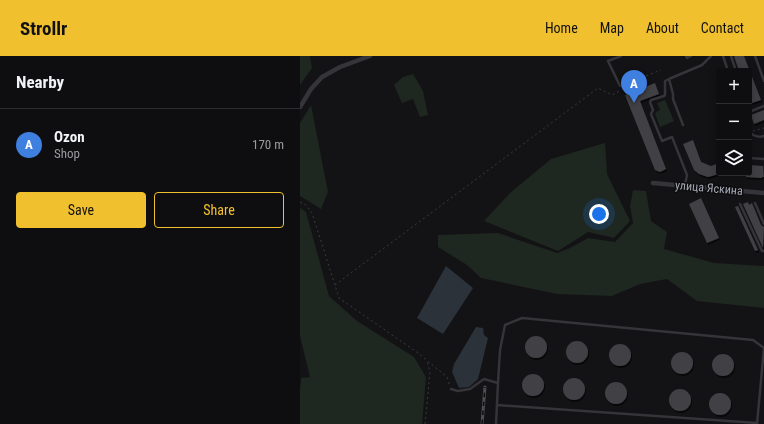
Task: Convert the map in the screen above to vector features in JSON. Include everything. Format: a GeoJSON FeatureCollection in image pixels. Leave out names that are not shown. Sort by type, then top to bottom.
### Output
{"type":"FeatureCollection","features":[{"type":"Feature","properties":{"kind":"street"},"geometry":{"type":"LineString","coordinates":[[300,107],[311,89],[322,77],[340,67],[370,56]]}},
{"type":"Feature","properties":{"kind":"street","name":"улица Яскина"},"geometry":{"type":"LineString","coordinates":[[653,182],[764,193]]}},
{"type":"Feature","properties":{"kind":"lane"},"geometry":{"type":"LineString","coordinates":[[608,61],[621,56]]}},
{"type":"Feature","properties":{"kind":"lane"},"geometry":{"type":"LineString","coordinates":[[686,56],[687,58],[690,56]]}},
{"type":"Feature","properties":{"kind":"lane"},"geometry":{"type":"LineString","coordinates":[[685,185],[686,175],[672,137],[662,142],[651,114],[653,110],[650,102],[651,100],[665,95],[665,81],[702,65],[711,56]]}},
{"type":"Feature","properties":{"kind":"lane"},"geometry":{"type":"LineString","coordinates":[[722,56],[727,68]]}},
{"type":"Feature","properties":{"kind":"lane"},"geometry":{"type":"LineString","coordinates":[[731,56],[735,68]]}},
{"type":"Feature","properties":{"kind":"lane"},"geometry":{"type":"LineString","coordinates":[[755,56],[764,81]]}},
{"type":"Feature","properties":{"kind":"lane"},"geometry":{"type":"LineString","coordinates":[[606,57],[620,86]]}},
{"type":"Feature","properties":{"kind":"lane"},"geometry":{"type":"LineString","coordinates":[[669,79],[673,98],[683,125]]}},
{"type":"Feature","properties":{"kind":"lane"},"geometry":{"type":"LineString","coordinates":[[752,111],[764,106]]}},
{"type":"Feature","properties":{"kind":"lane"},"geometry":{"type":"LineString","coordinates":[[752,134],[760,137],[764,136]]}},
{"type":"Feature","properties":{"kind":"lane"},"geometry":{"type":"LineString","coordinates":[[752,158],[764,159]]}},
{"type":"Feature","properties":{"kind":"lane"},"geometry":{"type":"LineString","coordinates":[[755,203],[764,224]]}},
{"type":"Feature","properties":{"kind":"lane"},"geometry":{"type":"LineString","coordinates":[[740,204],[762,251],[764,251]]}},
{"type":"Feature","properties":{"kind":"lane"},"geometry":{"type":"LineString","coordinates":[[496,424],[498,383],[500,350],[506,325],[522,318],[753,340],[764,348],[757,424],[497,405]]}},
{"type":"Feature","properties":{"kind":"lane"},"geometry":{"type":"LineString","coordinates":[[451,389],[458,392],[470,389],[484,379],[498,383]]}},
{"type":"Feature","properties":{"kind":"path"},"geometry":{"type":"LineString","coordinates":[[335,285],[598,88],[612,95],[618,92],[620,86],[661,70]]}},
{"type":"Feature","properties":{"kind":"path"},"geometry":{"type":"LineString","coordinates":[[752,131],[764,128]]}},
{"type":"Feature","properties":{"kind":"path"},"geometry":{"type":"LineString","coordinates":[[300,202],[306,205],[312,213],[339,298],[418,353],[447,377],[451,389]]}},
{"type":"Feature","properties":{"kind":"path"},"geometry":{"type":"LineString","coordinates":[[424,424],[430,372],[427,361]]}},
{"type":"Feature","properties":{"kind":"shaded area"},"geometry":{"type":"Polygon","coordinates":[[[300,56],[310,56],[312,68],[300,85],[300,56]]]}},
{"type":"Feature","properties":{"kind":"shaded area"},"geometry":{"type":"Polygon","coordinates":[[[413,74],[423,91],[428,115],[420,117],[413,99],[402,103],[394,85],[403,77],[413,74]]]}},
{"type":"Feature","properties":{"kind":"shaded area"},"geometry":{"type":"Polygon","coordinates":[[[665,100],[674,121],[660,127],[655,114],[660,110],[657,103],[665,100]]]}},
{"type":"Feature","properties":{"kind":"shaded area"},"geometry":{"type":"Polygon","coordinates":[[[311,105],[328,192],[321,209],[300,196],[300,123],[311,105]]]}},
{"type":"Feature","properties":{"kind":"shaded area"},"geometry":{"type":"Polygon","coordinates":[[[605,143],[607,174],[630,221],[614,238],[588,232],[558,251],[484,221],[510,193],[551,159],[605,143]]]}},
{"type":"Feature","properties":{"kind":"shaded area"},"geometry":{"type":"Polygon","coordinates":[[[633,190],[646,191],[651,221],[667,232],[664,249],[714,263],[764,266],[764,308],[697,301],[667,279],[640,284],[612,296],[557,294],[481,278],[467,265],[438,247],[438,235],[498,233],[557,253],[588,238],[615,242],[633,223],[630,206],[633,190]]]}},
{"type":"Feature","properties":{"kind":"shaded area"},"geometry":{"type":"Polygon","coordinates":[[[300,208],[306,212],[329,296],[357,321],[414,357],[426,377],[422,424],[300,424],[301,378],[310,377],[300,336],[300,208]]]}},
{"type":"Feature","properties":{"kind":"shaded area"},"geometry":{"type":"Polygon","coordinates":[[[446,266],[473,288],[443,334],[417,318],[446,266]]]}},
{"type":"Feature","properties":{"kind":"shaded area"},"geometry":{"type":"Polygon","coordinates":[[[476,327],[483,328],[484,335],[488,338],[478,379],[469,387],[459,388],[452,372],[454,364],[476,327]]]}},
{"type":"Feature","properties":{"kind":"building"},"geometry":{"type":"Polygon","coordinates":[[[734,56],[744,56],[749,68],[738,68],[734,56]]]}},
{"type":"Feature","properties":{"kind":"building"},"geometry":{"type":"Polygon","coordinates":[[[752,77],[761,100],[752,103],[752,77]]]}},
{"type":"Feature","properties":{"kind":"building"},"geometry":{"type":"Polygon","coordinates":[[[655,83],[659,94],[640,101],[666,169],[660,172],[655,170],[625,95],[655,83]]]}},
{"type":"Feature","properties":{"kind":"building"},"geometry":{"type":"Polygon","coordinates":[[[764,110],[764,120],[754,124],[752,115],[764,110]]]}},
{"type":"Feature","properties":{"kind":"building"},"geometry":{"type":"Polygon","coordinates":[[[693,140],[701,162],[711,166],[716,164],[716,175],[708,177],[699,174],[694,170],[683,144],[693,140]]]}},
{"type":"Feature","properties":{"kind":"building"},"geometry":{"type":"Polygon","coordinates":[[[752,165],[763,166],[764,177],[746,177],[752,176],[752,165]]]}},
{"type":"Feature","properties":{"kind":"building"},"geometry":{"type":"Polygon","coordinates":[[[701,198],[719,238],[707,243],[689,204],[701,198]]]}},
{"type":"Feature","properties":{"kind":"building"},"geometry":{"type":"Polygon","coordinates":[[[748,202],[749,205],[752,203],[761,225],[764,227],[763,248],[743,204],[748,202]]]}},
{"type":"Feature","properties":{"kind":"building"},"geometry":{"type":"Polygon","coordinates":[[[738,206],[758,250],[755,251],[735,207],[738,206]]]}},
{"type":"Feature","properties":{"kind":"building"},"geometry":{"type":"Polygon","coordinates":[[[532,336],[540,336],[547,343],[547,351],[540,358],[532,358],[525,351],[525,343],[532,336]]]}},
{"type":"Feature","properties":{"kind":"building"},"geometry":{"type":"Polygon","coordinates":[[[573,341],[581,341],[588,348],[588,356],[581,363],[573,363],[566,356],[566,348],[573,341]]]}},
{"type":"Feature","properties":{"kind":"building"},"geometry":{"type":"Polygon","coordinates":[[[616,344],[624,344],[631,351],[631,359],[624,366],[616,366],[609,359],[609,351],[616,344]]]}},
{"type":"Feature","properties":{"kind":"building"},"geometry":{"type":"Polygon","coordinates":[[[678,352],[686,352],[693,359],[693,367],[686,374],[678,374],[671,367],[671,359],[678,352]]]}},
{"type":"Feature","properties":{"kind":"building"},"geometry":{"type":"Polygon","coordinates":[[[719,354],[727,354],[734,361],[734,369],[727,376],[719,376],[712,369],[712,361],[719,354]]]}},
{"type":"Feature","properties":{"kind":"building"},"geometry":{"type":"Polygon","coordinates":[[[529,374],[537,374],[544,381],[544,389],[537,396],[529,396],[522,389],[522,381],[529,374]]]}},
{"type":"Feature","properties":{"kind":"building"},"geometry":{"type":"Polygon","coordinates":[[[570,378],[578,378],[585,385],[585,393],[578,400],[570,400],[563,393],[563,385],[570,378]]]}},
{"type":"Feature","properties":{"kind":"building"},"geometry":{"type":"Polygon","coordinates":[[[612,382],[620,382],[627,389],[627,397],[620,404],[612,404],[605,397],[605,389],[612,382]]]}},
{"type":"Feature","properties":{"kind":"building"},"geometry":{"type":"Polygon","coordinates":[[[676,389],[684,389],[691,396],[691,404],[684,411],[676,411],[669,404],[669,396],[676,389]]]}},
{"type":"Feature","properties":{"kind":"building"},"geometry":{"type":"Polygon","coordinates":[[[716,393],[724,393],[731,400],[731,408],[724,415],[716,415],[709,408],[709,400],[716,393]]]}},
{"type":"Feature","properties":{"kind":"railway"},"geometry":{"type":"LineString","coordinates":[[482,424],[485,387]]}},
{"type":"Feature","properties":{"kind":"place","name":"Ozon"},"geometry":{"type":"Point","coordinates":[634,103]}}]}
